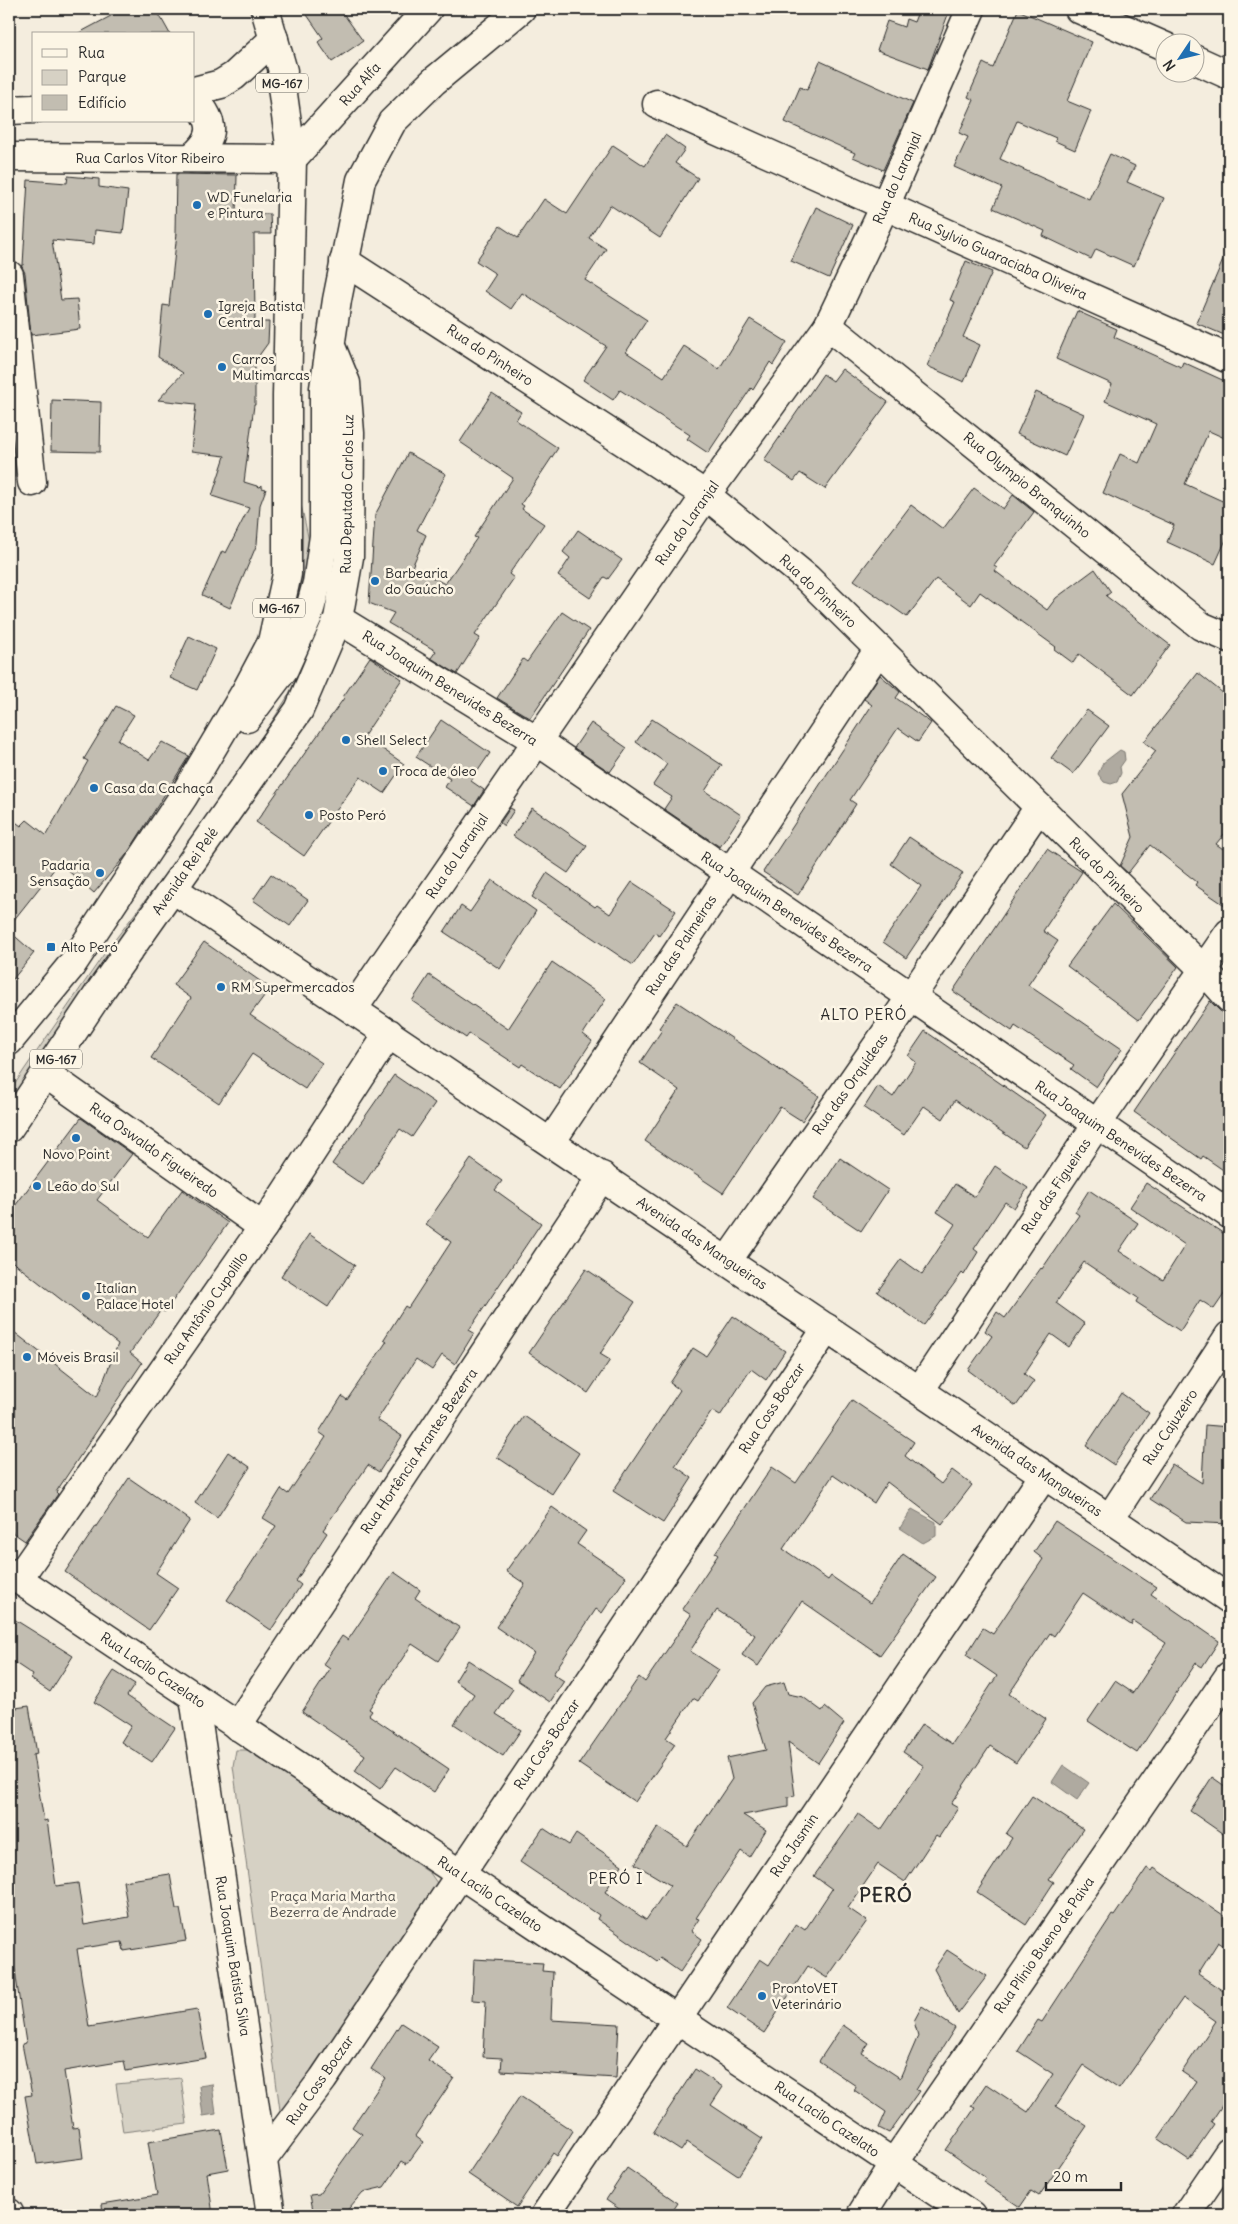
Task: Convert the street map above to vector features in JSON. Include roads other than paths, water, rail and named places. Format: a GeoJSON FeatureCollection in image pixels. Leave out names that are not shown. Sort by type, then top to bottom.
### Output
{"type":"FeatureCollection","features":[{"type":"Feature","properties":{"kind":"street","name":"MG-167"},"geometry":{"type":"LineString","coordinates":[[9,1041],[71,966],[184,797],[246,691],[272,642],[287,574],[287,396],[292,159],[281,80],[283,71],[265,9]]}},
{"type":"Feature","properties":{"kind":"street","name":"Rua Alfa"},"geometry":{"type":"LineString","coordinates":[[292,159],[428,9]]}},
{"type":"Feature","properties":{"kind":"street","name":"Rua Deputado Carlos Luz"},"geometry":{"type":"LineString","coordinates":[[184,797],[220,755],[284,669],[308,616],[317,584],[324,536],[324,388],[344,260],[361,180],[392,122],[434,81],[521,9]]}},
{"type":"Feature","properties":{"kind":"street","name":"Rua do Laranjal"},"geometry":{"type":"LineString","coordinates":[[353,1009],[706,495],[828,326],[885,206],[971,9]]}},
{"type":"Feature","properties":{"kind":"street"},"geometry":{"type":"LineString","coordinates":[[1079,9],[1156,43]]}},
{"type":"Feature","properties":{"kind":"street"},"geometry":{"type":"LineString","coordinates":[[195,91],[221,84],[234,76],[274,40]]}},
{"type":"Feature","properties":{"kind":"street"},"geometry":{"type":"LineString","coordinates":[[1206,65],[1229,75]]}},
{"type":"Feature","properties":{"kind":"street"},"geometry":{"type":"LineString","coordinates":[[191,158],[206,146],[210,121],[195,99]]}},
{"type":"Feature","properties":{"kind":"street","name":"Rua Sylvio Guaraciaba Oliveira"},"geometry":{"type":"LineString","coordinates":[[657,104],[1229,360]]}},
{"type":"Feature","properties":{"kind":"street"},"geometry":{"type":"LineString","coordinates":[[9,110],[32,109]]}},
{"type":"Feature","properties":{"kind":"street","name":"Rua Carlos Vítor Ribeiro"},"geometry":{"type":"LineString","coordinates":[[9,157],[292,159]]}},
{"type":"Feature","properties":{"kind":"street","name":"Rua do Pinheiro"},"geometry":{"type":"LineString","coordinates":[[344,260],[706,495],[807,578],[1203,969],[1229,998]]}},
{"type":"Feature","properties":{"kind":"street"},"geometry":{"type":"LineString","coordinates":[[9,275],[32,482]]}},
{"type":"Feature","properties":{"kind":"street","name":"Rua Olympio Branquinho"},"geometry":{"type":"LineString","coordinates":[[828,326],[1201,626],[1229,638]]}},
{"type":"Feature","properties":{"kind":"street","name":"Rua Deputado Carlos Luz"},"geometry":{"type":"LineString","coordinates":[[330,343],[346,383],[350,433],[349,557],[340,612]]}},
{"type":"Feature","properties":{"kind":"street","name":"Rua Deputado Carlos Luz"},"geometry":{"type":"LineString","coordinates":[[287,396],[304,473],[337,578],[340,612]]}},
{"type":"Feature","properties":{"kind":"street","name":"Rua Joaquim Benevides Bezerra"},"geometry":{"type":"LineString","coordinates":[[340,612],[536,741],[1229,1214]]}},
{"type":"Feature","properties":{"kind":"street","name":"Avenida Rei Pelé"},"geometry":{"type":"LineString","coordinates":[[9,1128],[101,990],[299,710],[340,612]]}},
{"type":"Feature","properties":{"kind":"street","name":"Rua das Palmeiras"},"geometry":{"type":"LineString","coordinates":[[551,1142],[879,649]]}},
{"type":"Feature","properties":{"kind":"street","name":"Rua das Orquídeas"},"geometry":{"type":"LineString","coordinates":[[727,1261],[911,997],[1039,807]]}},
{"type":"Feature","properties":{"kind":"street","name":"Avenida das Mangueiras"},"geometry":{"type":"LineString","coordinates":[[173,889],[1229,1599]]}},
{"type":"Feature","properties":{"kind":"street","name":"Rua das Figueiras"},"geometry":{"type":"LineString","coordinates":[[920,1390],[1097,1124],[1229,933]]}},
{"type":"Feature","properties":{"kind":"street","name":"Rua Antônio Cupolillo"},"geometry":{"type":"LineString","coordinates":[[13,1576],[263,1227],[389,1033]]}},
{"type":"Feature","properties":{"kind":"street","name":"Rua Oswaldo Figueiredo"},"geometry":{"type":"LineString","coordinates":[[46,1074],[263,1227]]}},
{"type":"Feature","properties":{"kind":"street","name":"Rua Hortência Arantes Bezerra"},"geometry":{"type":"LineString","coordinates":[[237,1726],[602,1176]]}},
{"type":"Feature","properties":{"kind":"street","name":"Rua Coss Boczar"},"geometry":{"type":"LineString","coordinates":[[263,2159],[323,2079],[827,1328]]}},
{"type":"Feature","properties":{"kind":"street","name":"Rua Cajuzeiro"},"geometry":{"type":"LineString","coordinates":[[1110,1518],[1229,1336]]}},
{"type":"Feature","properties":{"kind":"street","name":"Rua Jasmin"},"geometry":{"type":"LineString","coordinates":[[545,2215],[1044,1474]]}},
{"type":"Feature","properties":{"kind":"street","name":"Rua Lacílo Cazelato"},"geometry":{"type":"LineString","coordinates":[[13,1576],[971,2215]]}},
{"type":"Feature","properties":{"kind":"street","name":"Rua Plínio Bueno de Paiva"},"geometry":{"type":"LineString","coordinates":[[861,2215],[894,2163],[1229,1676]]}},
{"type":"Feature","properties":{"kind":"street","name":"Rua Joaquim Batista Silva"},"geometry":{"type":"LineString","coordinates":[[194,1697],[271,2215]]}},
{"type":"Feature","properties":{"kind":"street"},"geometry":{"type":"LineString","coordinates":[[1186,2215],[1229,2152]]}},
{"type":"Feature","properties":{"kind":"place","name":"WD Funelaria e Pintura"},"geometry":{"type":"Point","coordinates":[197,205]}},
{"type":"Feature","properties":{"kind":"place","name":"Igreja Batista Central"},"geometry":{"type":"Point","coordinates":[208,314]}},
{"type":"Feature","properties":{"kind":"place","name":"Carros Multimarcas"},"geometry":{"type":"Point","coordinates":[222,367]}},
{"type":"Feature","properties":{"kind":"place","name":"Barbearia do Gaúcho"},"geometry":{"type":"Point","coordinates":[375,581]}},
{"type":"Feature","properties":{"kind":"place","name":"Shell Select"},"geometry":{"type":"Point","coordinates":[346,740]}},
{"type":"Feature","properties":{"kind":"place","name":"Troca de óleo"},"geometry":{"type":"Point","coordinates":[383,771]}},
{"type":"Feature","properties":{"kind":"place","name":"Casa da Cachaça"},"geometry":{"type":"Point","coordinates":[94,788]}},
{"type":"Feature","properties":{"kind":"place","name":"Posto Peró"},"geometry":{"type":"Point","coordinates":[309,815]}},
{"type":"Feature","properties":{"kind":"place","name":"Padaria Sensação"},"geometry":{"type":"Point","coordinates":[100,873]}},
{"type":"Feature","properties":{"kind":"place","name":"Alto Peró"},"geometry":{"type":"Point","coordinates":[51,947]}},
{"type":"Feature","properties":{"kind":"place","name":"RM Supermercados"},"geometry":{"type":"Point","coordinates":[221,987]}},
{"type":"Feature","properties":{"kind":"place","name":"Novo Point"},"geometry":{"type":"Point","coordinates":[76,1138]}},
{"type":"Feature","properties":{"kind":"place","name":"Leão do Sul"},"geometry":{"type":"Point","coordinates":[37,1186]}},
{"type":"Feature","properties":{"kind":"place","name":"Italian Palace Hotel"},"geometry":{"type":"Point","coordinates":[86,1296]}},
{"type":"Feature","properties":{"kind":"place","name":"Móveis Brasil"},"geometry":{"type":"Point","coordinates":[27,1357]}},
{"type":"Feature","properties":{"kind":"place","name":"ProntoVET Veterinário"},"geometry":{"type":"Point","coordinates":[762,1996]}},
{"type":"Feature","properties":{"kind":"district","name":"ALTO PERÓ"},"geometry":{"type":"Point","coordinates":[864,1014]}},
{"type":"Feature","properties":{"kind":"district","name":"PERÓ I"},"geometry":{"type":"Point","coordinates":[616,1878]}},
{"type":"Feature","properties":{"kind":"district","name":"PERÓ"},"geometry":{"type":"Point","coordinates":[886,1895]}},
{"type":"Feature","properties":{"kind":"park label","name":"Praça Maria Martha Bezerra de Andrade"},"geometry":{"type":"Point","coordinates":[333,1904]}}]}
